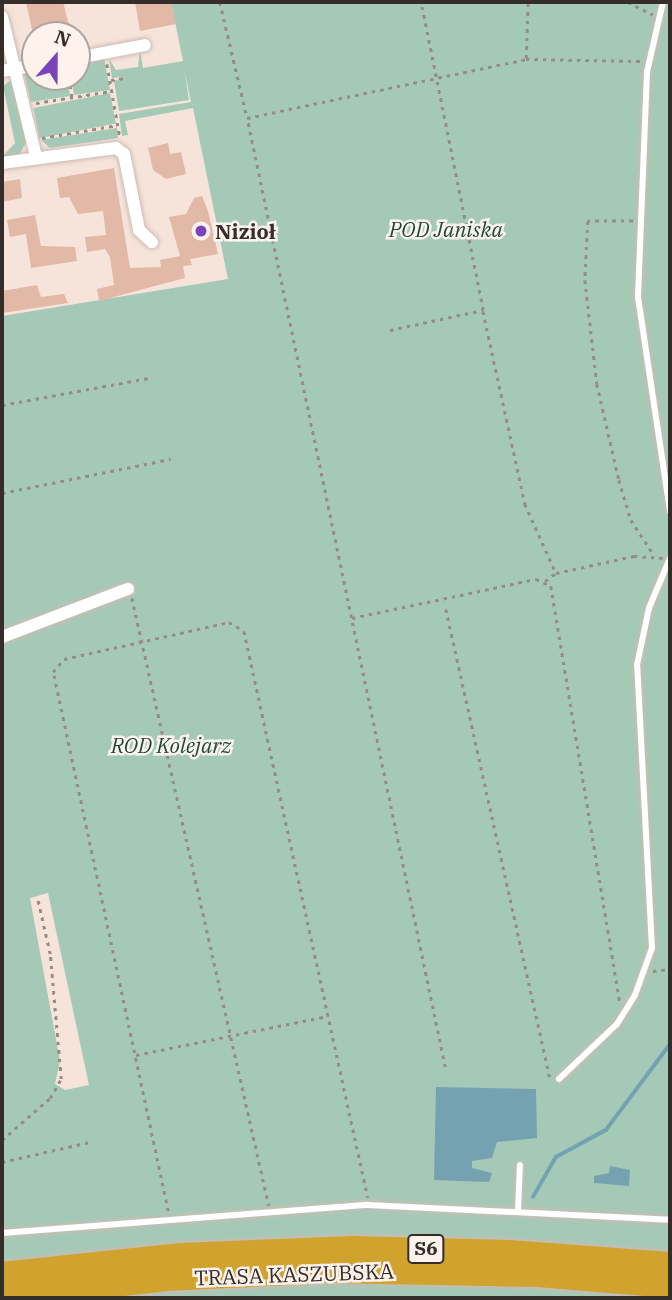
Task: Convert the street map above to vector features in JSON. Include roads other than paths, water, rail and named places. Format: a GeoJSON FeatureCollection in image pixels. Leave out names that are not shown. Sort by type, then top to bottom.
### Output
{"type":"FeatureCollection","features":[{"type":"Feature","properties":{"kind":"highway","name":"TRASA KASZUBSKA"},"geometry":{"type":"LineString","coordinates":[[2,1274],[181,1255],[340,1249],[496,1251],[670,1264]]}},
{"type":"Feature","properties":{"kind":"highway","name":"TRASA KASZUBSKA"},"geometry":{"type":"LineString","coordinates":[[2,1298],[166,1279],[321,1271],[493,1273],[670,1286]]}},
{"type":"Feature","properties":{"kind":"street"},"geometry":{"type":"LineString","coordinates":[[2,17],[8,70],[36,158]]}},
{"type":"Feature","properties":{"kind":"street"},"geometry":{"type":"LineString","coordinates":[[91,56],[145,45]]}},
{"type":"Feature","properties":{"kind":"street"},"geometry":{"type":"LineString","coordinates":[[2,163],[116,148],[124,154],[139,230],[152,242]]}},
{"type":"Feature","properties":{"kind":"street"},"geometry":{"type":"LineString","coordinates":[[2,637],[128,589]]}},
{"type":"Feature","properties":{"kind":"lane"},"geometry":{"type":"LineString","coordinates":[[663,2],[648,62],[639,221],[642,335],[670,512]]}},
{"type":"Feature","properties":{"kind":"lane"},"geometry":{"type":"LineString","coordinates":[[559,1079],[626,1010],[646,971],[652,901],[637,665],[649,608],[670,559]]}},
{"type":"Feature","properties":{"kind":"lane"},"geometry":{"type":"LineString","coordinates":[[518,1210],[520,1165]]}},
{"type":"Feature","properties":{"kind":"lane"},"geometry":{"type":"LineString","coordinates":[[2,1233],[269,1209],[368,1205],[518,1210],[670,1220]]}},
{"type":"Feature","properties":{"kind":"water"},"geometry":{"type":"Polygon","coordinates":[[[436,1087],[536,1089],[537,1138],[497,1142],[492,1158],[472,1161],[472,1168],[492,1173],[489,1182],[434,1180],[436,1087]]]}},
{"type":"Feature","properties":{"kind":"water"},"geometry":{"type":"Polygon","coordinates":[[[610,1166],[630,1170],[629,1186],[594,1183],[594,1176],[609,1173],[610,1166]]]}},
{"type":"Feature","properties":{"kind":"waterway"},"geometry":{"type":"LineString","coordinates":[[533,1197],[556,1157],[606,1130],[670,1044]]}},
{"type":"Feature","properties":{"kind":"place","name":"Nizioł"},"geometry":{"type":"Point","coordinates":[201,231]}},
{"type":"Feature","properties":{"kind":"park label","name":"POD Janiska"},"geometry":{"type":"Point","coordinates":[446,229]}},
{"type":"Feature","properties":{"kind":"park label","name":"ROD Kolejarz"},"geometry":{"type":"Point","coordinates":[171,745]}}]}
